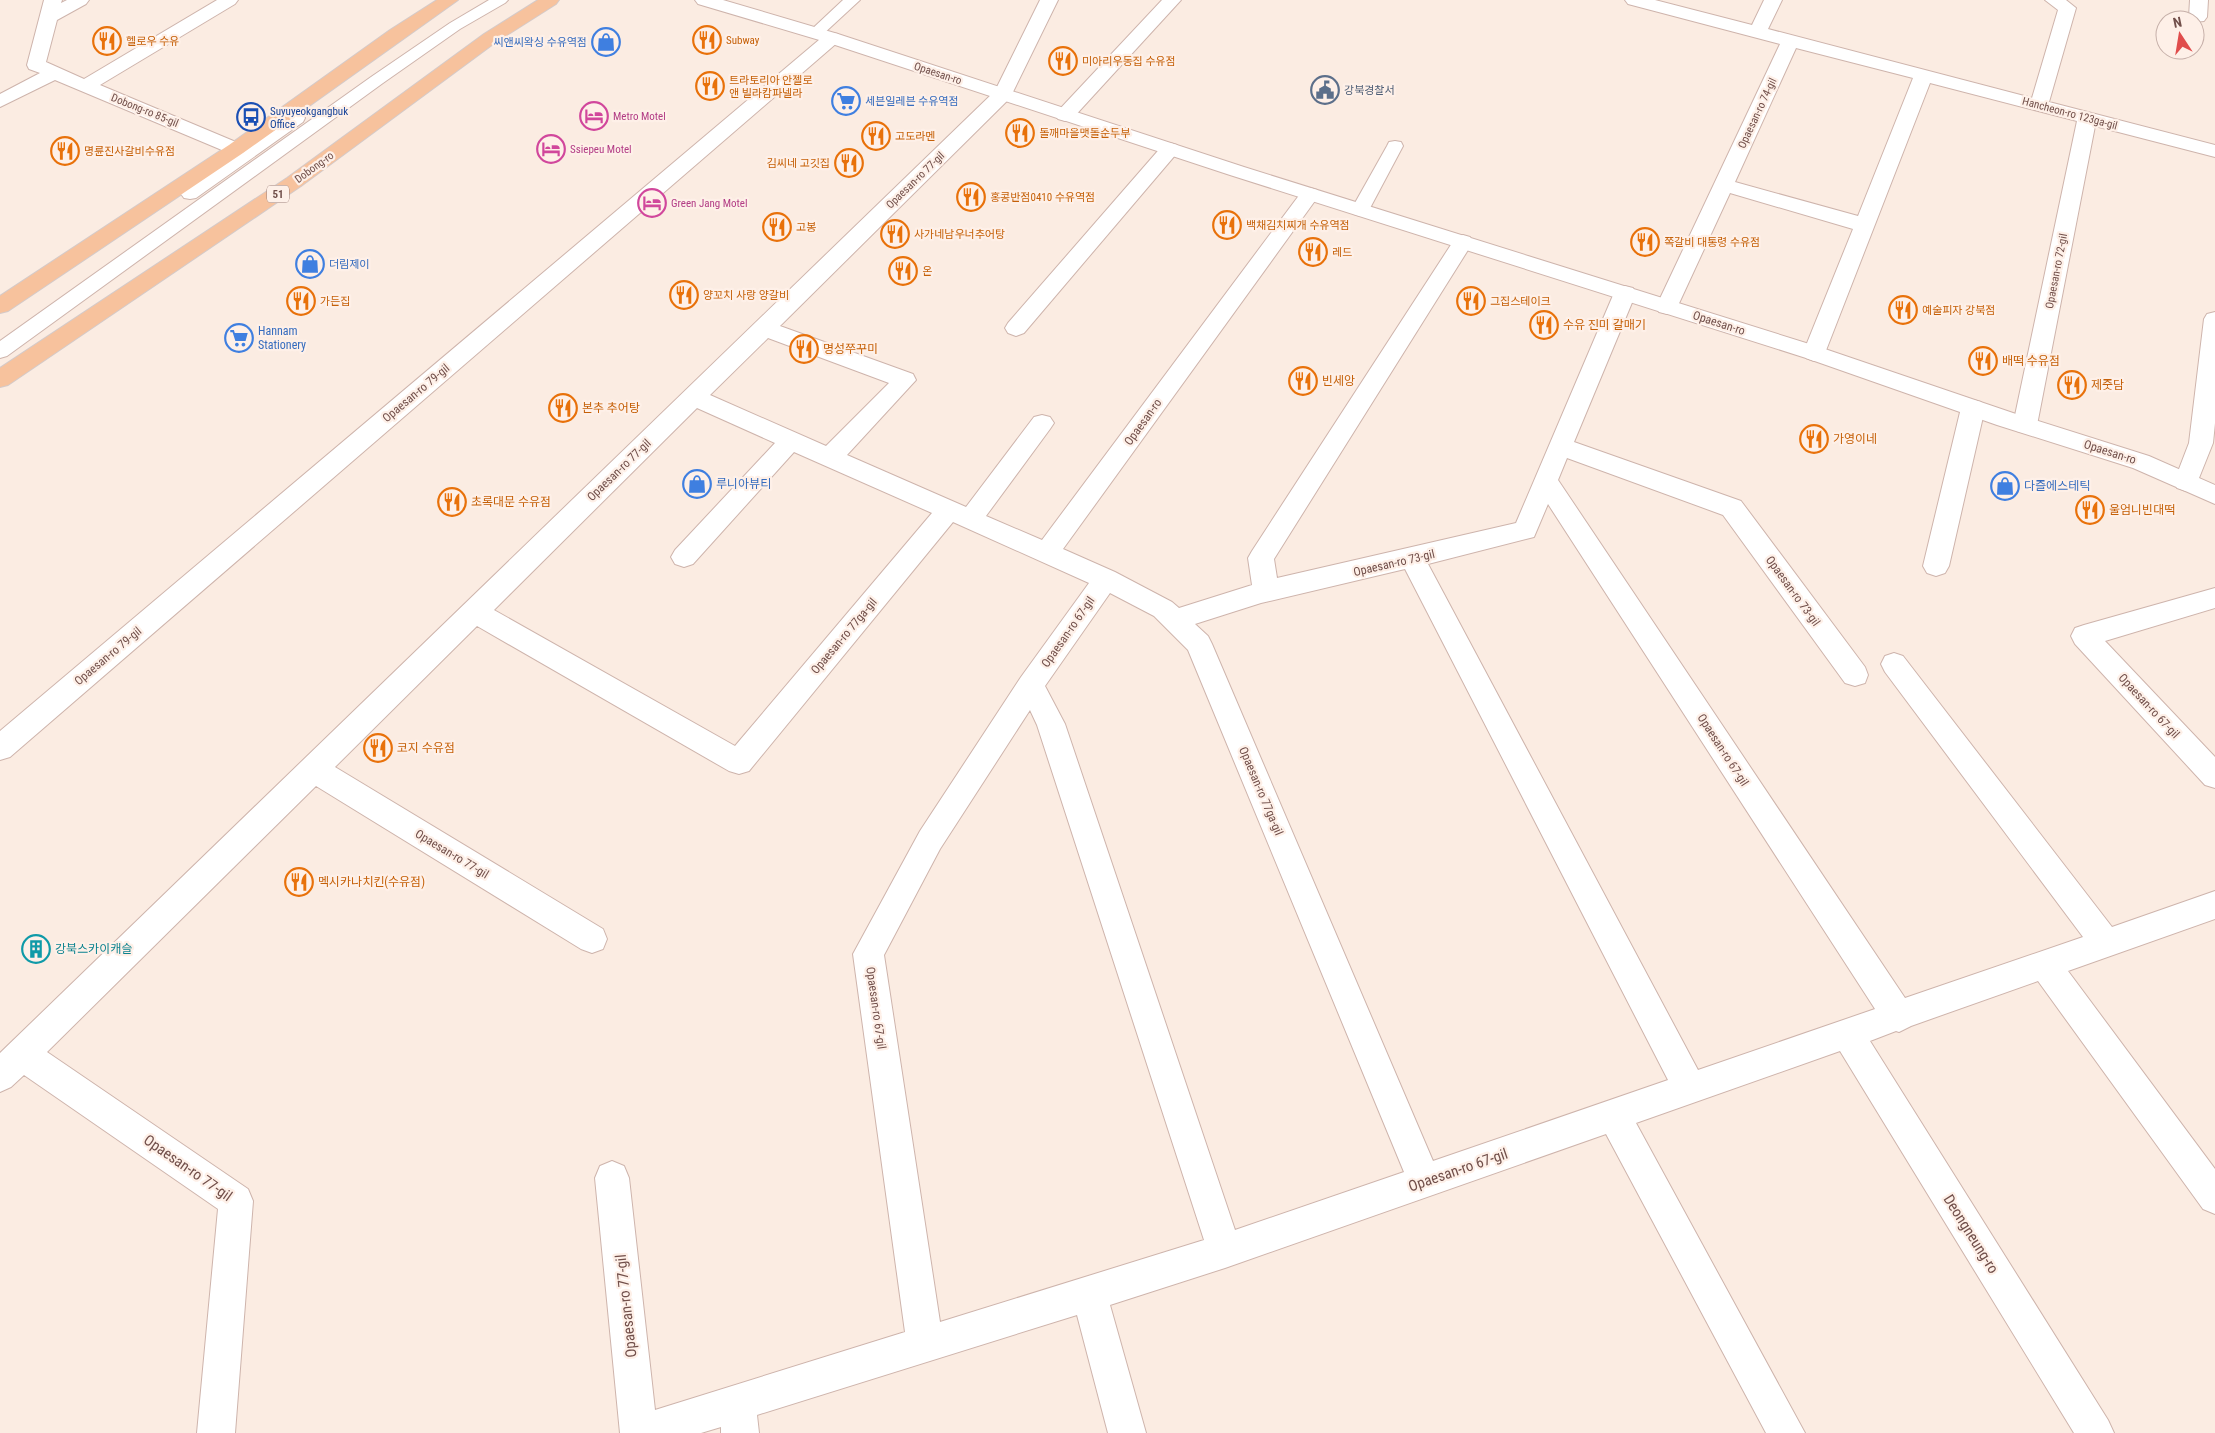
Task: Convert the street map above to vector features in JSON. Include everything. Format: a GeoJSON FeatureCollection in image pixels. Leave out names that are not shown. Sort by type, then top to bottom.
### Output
{"type":"FeatureCollection","features":[{"type":"Feature","properties":{"kind":"main road"},"geometry":{"type":"LineString","coordinates":[[0,306],[236,149],[396,34],[449,0]]}},
{"type":"Feature","properties":{"kind":"main road","name":"Dobong-ro"},"geometry":{"type":"LineString","coordinates":[[0,379],[294,182],[490,38],[550,0]]}},
{"type":"Feature","properties":{"kind":"street"},"geometry":{"type":"LineString","coordinates":[[51,9],[80,0]]}},
{"type":"Feature","properties":{"kind":"street"},"geometry":{"type":"LineString","coordinates":[[85,86],[229,0]]}},
{"type":"Feature","properties":{"kind":"street","name":"Opaesan-ro"},"geometry":{"type":"LineString","coordinates":[[704,0],[824,36],[1170,150],[1814,353],[1973,408],[2140,462],[2215,495]]}},
{"type":"Feature","properties":{"kind":"street","name":"Opaesan-ro 77-gil"},"geometry":{"type":"LineString","coordinates":[[216,1433],[236,1201],[11,1065],[1003,94],[1049,0]]}},
{"type":"Feature","properties":{"kind":"street"},"geometry":{"type":"LineString","coordinates":[[1066,115],[1172,0]]}},
{"type":"Feature","properties":{"kind":"street","name":"Hancheon-ro 123ga-gil"},"geometry":{"type":"LineString","coordinates":[[1634,0],[2215,151]]}},
{"type":"Feature","properties":{"kind":"street"},"geometry":{"type":"LineString","coordinates":[[1758,32],[1773,0]]}},
{"type":"Feature","properties":{"kind":"street"},"geometry":{"type":"LineString","coordinates":[[2039,105],[2067,8],[2054,0]]}},
{"type":"Feature","properties":{"kind":"street","name":"Dobong-ro 85-gil"},"geometry":{"type":"LineString","coordinates":[[51,9],[36,65],[236,149]]}},
{"type":"Feature","properties":{"kind":"street","name":"Opaesan-ro 79-gil"},"geometry":{"type":"LineString","coordinates":[[0,748],[824,36]]}},
{"type":"Feature","properties":{"kind":"street","name":"Opaesan-ro 74-gil"},"geometry":{"type":"LineString","coordinates":[[1668,306],[1791,40]]}},
{"type":"Feature","properties":{"kind":"street"},"geometry":{"type":"LineString","coordinates":[[0,101],[54,73]]}},
{"type":"Feature","properties":{"kind":"street"},"geometry":{"type":"LineString","coordinates":[[1814,353],[1924,75]]}},
{"type":"Feature","properties":{"kind":"street","name":"Opaesan-ro 72-gil"},"geometry":{"type":"LineString","coordinates":[[2025,425],[2087,118]]}},
{"type":"Feature","properties":{"kind":"street"},"geometry":{"type":"LineString","coordinates":[[1016,328],[1170,150]]}},
{"type":"Feature","properties":{"kind":"street"},"geometry":{"type":"LineString","coordinates":[[1724,185],[1864,225]]}},
{"type":"Feature","properties":{"kind":"street","name":"Opaesan-ro"},"geometry":{"type":"LineString","coordinates":[[1048,552],[1310,194]]}},
{"type":"Feature","properties":{"kind":"street"},"geometry":{"type":"LineString","coordinates":[[1266,592],[1261,558],[1463,242]]}},
{"type":"Feature","properties":{"kind":"street","name":"Opaesan-ro 73-gil"},"geometry":{"type":"LineString","coordinates":[[1175,620],[1222,603],[1525,530],[1626,293]]}},
{"type":"Feature","properties":{"kind":"street"},"geometry":{"type":"LineString","coordinates":[[2186,482],[2201,443],[2215,319]]}},
{"type":"Feature","properties":{"kind":"street"},"geometry":{"type":"LineString","coordinates":[[764,328],[905,380],[830,457]]}},
{"type":"Feature","properties":{"kind":"street","name":"Opaesan-ro 77ga-gil"},"geometry":{"type":"LineString","coordinates":[[693,398],[1106,579],[1163,609],[1199,644],[1425,1182]]}},
{"type":"Feature","properties":{"kind":"street"},"geometry":{"type":"LineString","coordinates":[[1936,566],[1973,408]]}},
{"type":"Feature","properties":{"kind":"street","name":"Opaesan-ro 77ga-gil"},"geometry":{"type":"LineString","coordinates":[[474,611],[739,762],[1042,423]]}},
{"type":"Feature","properties":{"kind":"street"},"geometry":{"type":"LineString","coordinates":[[684,557],[791,440]]}},
{"type":"Feature","properties":{"kind":"street","name":"Opaesan-ro 73-gil"},"geometry":{"type":"LineString","coordinates":[[1562,447],[1732,508],[1855,675]]}},
{"type":"Feature","properties":{"kind":"street","name":"Opaesan-ro 67-gil"},"geometry":{"type":"LineString","coordinates":[[1546,482],[1899,1017]]}},
{"type":"Feature","properties":{"kind":"street"},"geometry":{"type":"LineString","coordinates":[[1413,558],[1690,1089]]}},
{"type":"Feature","properties":{"kind":"street","name":"Opaesan-ro 67-gil"},"geometry":{"type":"LineString","coordinates":[[925,1344],[868,954],[930,840],[1031,685],[1106,579]]}},
{"type":"Feature","properties":{"kind":"street","name":"Opaesan-ro 67-gil"},"geometry":{"type":"LineString","coordinates":[[2215,598],[2084,636],[2215,776]]}},
{"type":"Feature","properties":{"kind":"street"},"geometry":{"type":"LineString","coordinates":[[1894,664],[2107,944]]}},
{"type":"Feature","properties":{"kind":"street"},"geometry":{"type":"LineString","coordinates":[[1031,685],[1051,724],[1225,1251]]}},
{"type":"Feature","properties":{"kind":"street","name":"Opaesan-ro 77-gil"},"geometry":{"type":"LineString","coordinates":[[313,769],[592,939]]}},
{"type":"Feature","properties":{"kind":"street","name":"Opaesan-ro 67-gil"},"geometry":{"type":"LineString","coordinates":[[640,1433],[739,1418],[925,1344],[1225,1251],[2215,905]]}},
{"type":"Feature","properties":{"kind":"street"},"geometry":{"type":"LineString","coordinates":[[2045,965],[2215,1197]]}},
{"type":"Feature","properties":{"kind":"street","name":"Deongneung-ro"},"geometry":{"type":"LineString","coordinates":[[1847,1034],[2095,1433]]}},
{"type":"Feature","properties":{"kind":"street"},"geometry":{"type":"LineString","coordinates":[[1614,1116],[1786,1433]]}},
{"type":"Feature","properties":{"kind":"street","name":"Opaesan-ro 77-gil"},"geometry":{"type":"LineString","coordinates":[[612,1178],[640,1433]]}},
{"type":"Feature","properties":{"kind":"street"},"geometry":{"type":"LineString","coordinates":[[1089,1294],[1127,1433]]}},
{"type":"Feature","properties":{"kind":"lane"},"geometry":{"type":"LineString","coordinates":[[0,334],[250,150],[372,67],[479,0]]}},
{"type":"Feature","properties":{"kind":"lane"},"geometry":{"type":"LineString","coordinates":[[0,350],[377,80],[455,26],[500,0]]}},
{"type":"Feature","properties":{"kind":"lane"},"geometry":{"type":"LineString","coordinates":[[824,36],[852,0]]}},
{"type":"Feature","properties":{"kind":"lane"},"geometry":{"type":"LineString","coordinates":[[1360,210],[1395,146]]}},
{"type":"Feature","properties":{"kind":"place","name":"Subway"},"geometry":{"type":"Point","coordinates":[707,40]}},
{"type":"Feature","properties":{"kind":"place","name":"헬로우 수유"},"geometry":{"type":"Point","coordinates":[107,41]}},
{"type":"Feature","properties":{"kind":"place","name":"씨앤씨왁싱 수유역점"},"geometry":{"type":"Point","coordinates":[606,42]}},
{"type":"Feature","properties":{"kind":"place","name":"미아리우동집 수유점"},"geometry":{"type":"Point","coordinates":[1063,61]}},
{"type":"Feature","properties":{"kind":"place","name":"트라토리아 안젤로 앤 빌라캄파넬라"},"geometry":{"type":"Point","coordinates":[710,86]}},
{"type":"Feature","properties":{"kind":"place","name":"강북경찰서"},"geometry":{"type":"Point","coordinates":[1325,90]}},
{"type":"Feature","properties":{"kind":"place","name":"세븐일레븐 수유역점"},"geometry":{"type":"Point","coordinates":[846,101]}},
{"type":"Feature","properties":{"kind":"place","name":"Metro Motel"},"geometry":{"type":"Point","coordinates":[594,116]}},
{"type":"Feature","properties":{"kind":"place","name":"Suyuyeokgangbuk Office"},"geometry":{"type":"Point","coordinates":[251,117]}},
{"type":"Feature","properties":{"kind":"place","name":"돌깨마을맷돌순두부"},"geometry":{"type":"Point","coordinates":[1020,133]}},
{"type":"Feature","properties":{"kind":"place","name":"고도라멘"},"geometry":{"type":"Point","coordinates":[876,136]}},
{"type":"Feature","properties":{"kind":"place","name":"Ssiepeu Motel"},"geometry":{"type":"Point","coordinates":[551,149]}},
{"type":"Feature","properties":{"kind":"place","name":"명륜진사갈비수유점"},"geometry":{"type":"Point","coordinates":[65,151]}},
{"type":"Feature","properties":{"kind":"place","name":"김씨네 고깃집"},"geometry":{"type":"Point","coordinates":[849,163]}},
{"type":"Feature","properties":{"kind":"place","name":"홍콩반점0410 수유역점"},"geometry":{"type":"Point","coordinates":[971,197]}},
{"type":"Feature","properties":{"kind":"place","name":"Green Jang Motel"},"geometry":{"type":"Point","coordinates":[652,203]}},
{"type":"Feature","properties":{"kind":"place","name":"백채김치찌개 수유역점"},"geometry":{"type":"Point","coordinates":[1227,225]}},
{"type":"Feature","properties":{"kind":"place","name":"고봉"},"geometry":{"type":"Point","coordinates":[777,227]}},
{"type":"Feature","properties":{"kind":"place","name":"사가네남우너추어탕"},"geometry":{"type":"Point","coordinates":[895,234]}},
{"type":"Feature","properties":{"kind":"place","name":"쪽갈비 대통령 수유점"},"geometry":{"type":"Point","coordinates":[1645,242]}},
{"type":"Feature","properties":{"kind":"place","name":"레드"},"geometry":{"type":"Point","coordinates":[1313,252]}},
{"type":"Feature","properties":{"kind":"place","name":"더림제이"},"geometry":{"type":"Point","coordinates":[310,264]}},
{"type":"Feature","properties":{"kind":"place","name":"온"},"geometry":{"type":"Point","coordinates":[903,271]}},
{"type":"Feature","properties":{"kind":"place","name":"양꼬치 사랑 양갈비"},"geometry":{"type":"Point","coordinates":[684,295]}},
{"type":"Feature","properties":{"kind":"place","name":"가든집"},"geometry":{"type":"Point","coordinates":[301,301]}},
{"type":"Feature","properties":{"kind":"place","name":"그집스테이크"},"geometry":{"type":"Point","coordinates":[1471,301]}},
{"type":"Feature","properties":{"kind":"place","name":"예술피자 강북점"},"geometry":{"type":"Point","coordinates":[1903,310]}},
{"type":"Feature","properties":{"kind":"place","name":"수유 진미 갈매기"},"geometry":{"type":"Point","coordinates":[1544,325]}},
{"type":"Feature","properties":{"kind":"place","name":"Hannam Stationery"},"geometry":{"type":"Point","coordinates":[239,338]}},
{"type":"Feature","properties":{"kind":"place","name":"명성쭈꾸미"},"geometry":{"type":"Point","coordinates":[804,349]}},
{"type":"Feature","properties":{"kind":"place","name":"배떡 수유점"},"geometry":{"type":"Point","coordinates":[1983,361]}},
{"type":"Feature","properties":{"kind":"place","name":"빈세앙"},"geometry":{"type":"Point","coordinates":[1303,381]}},
{"type":"Feature","properties":{"kind":"place","name":"제줏담"},"geometry":{"type":"Point","coordinates":[2072,385]}},
{"type":"Feature","properties":{"kind":"place","name":"본추 추어탕"},"geometry":{"type":"Point","coordinates":[563,408]}},
{"type":"Feature","properties":{"kind":"place","name":"가영이네"},"geometry":{"type":"Point","coordinates":[1814,439]}},
{"type":"Feature","properties":{"kind":"place","name":"루니아뷰티"},"geometry":{"type":"Point","coordinates":[697,484]}},
{"type":"Feature","properties":{"kind":"place","name":"다즐에스테틱"},"geometry":{"type":"Point","coordinates":[2005,486]}},
{"type":"Feature","properties":{"kind":"place","name":"초록대문 수유점"},"geometry":{"type":"Point","coordinates":[452,502]}},
{"type":"Feature","properties":{"kind":"place","name":"울엄니빈대떡"},"geometry":{"type":"Point","coordinates":[2090,510]}},
{"type":"Feature","properties":{"kind":"place","name":"코지 수유점"},"geometry":{"type":"Point","coordinates":[378,748]}},
{"type":"Feature","properties":{"kind":"place","name":"멕시카나치킨(수유점)"},"geometry":{"type":"Point","coordinates":[299,882]}},
{"type":"Feature","properties":{"kind":"place","name":"강북스카이캐슬"},"geometry":{"type":"Point","coordinates":[36,949]}}]}
